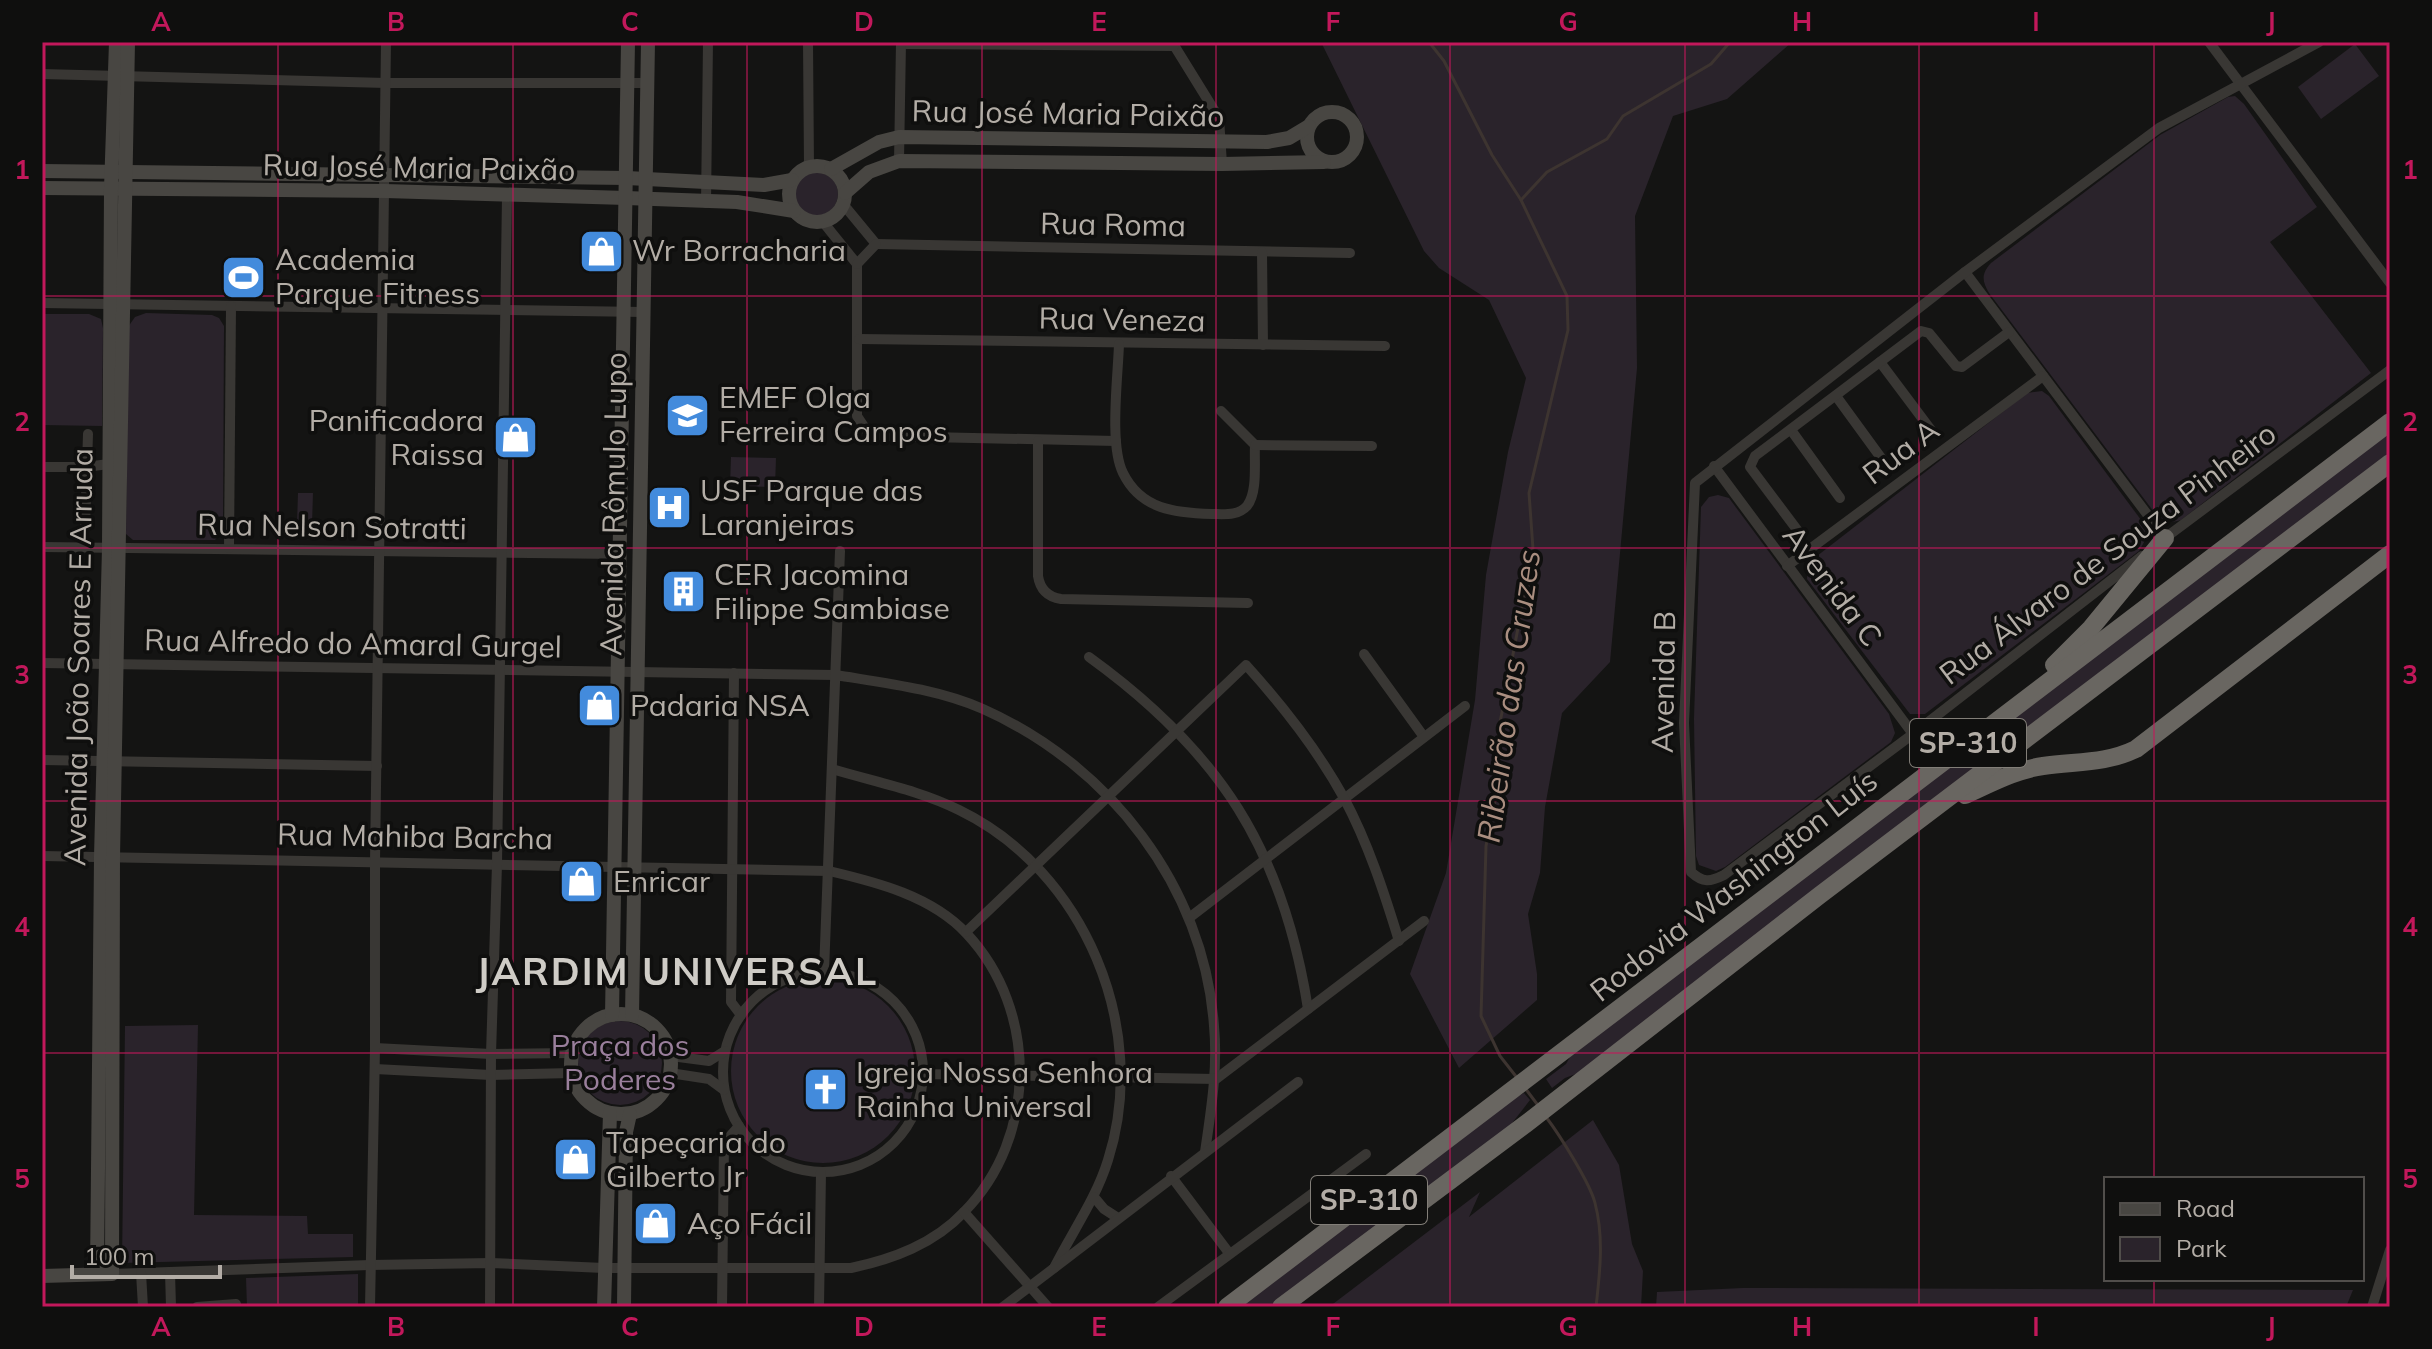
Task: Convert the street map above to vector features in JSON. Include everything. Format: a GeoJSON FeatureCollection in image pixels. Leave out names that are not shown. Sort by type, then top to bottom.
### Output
{"type":"FeatureCollection","features":[{"type":"Feature","properties":{"kind":"highway","name":"Rodovia Washington Luís"},"geometry":{"type":"LineString","coordinates":[[1227,1307],[2390,422]]}},
{"type":"Feature","properties":{"kind":"highway","name":"Rodovia Washington Luís"},"geometry":{"type":"LineString","coordinates":[[1281,1307],[1527,1123],[2390,463]]}},
{"type":"Feature","properties":{"kind":"highway"},"geometry":{"type":"LineString","coordinates":[[1973,739],[2081,640],[2165,538]]}},
{"type":"Feature","properties":{"kind":"highway"},"geometry":{"type":"LineString","coordinates":[[1937,807],[2016,772],[2042,766],[2117,759],[2136,749],[2390,554]]}},
{"type":"Feature","properties":{"kind":"street","name":"Avenida João Soares E Arruda"},"geometry":{"type":"LineString","coordinates":[[116,42],[122,77]]}},
{"type":"Feature","properties":{"kind":"street","name":"Avenida João Soares E Arruda"},"geometry":{"type":"LineString","coordinates":[[112,1274],[107,857],[113,665],[118,188],[122,77],[128,42]]}},
{"type":"Feature","properties":{"kind":"street"},"geometry":{"type":"LineString","coordinates":[[370,1307],[386,42]]}},
{"type":"Feature","properties":{"kind":"street","name":"Avenida Rômulo Lupo"},"geometry":{"type":"LineString","coordinates":[[612,1015],[617,866],[628,42]]}},
{"type":"Feature","properties":{"kind":"street","name":"Avenida Rômulo Lupo"},"geometry":{"type":"LineString","coordinates":[[632,1015],[648,42]]}},
{"type":"Feature","properties":{"kind":"street"},"geometry":{"type":"LineString","coordinates":[[706,203],[708,42]]}},
{"type":"Feature","properties":{"kind":"street"},"geometry":{"type":"LineString","coordinates":[[808,42],[809,167]]}},
{"type":"Feature","properties":{"kind":"street"},"geometry":{"type":"LineString","coordinates":[[2209,42],[2390,283]]}},
{"type":"Feature","properties":{"kind":"street"},"geometry":{"type":"LineString","coordinates":[[1714,466],[1965,272],[2159,128],[2319,42]]}},
{"type":"Feature","properties":{"kind":"street"},"geometry":{"type":"LineString","coordinates":[[899,161],[901,43],[1173,44],[1219,118],[1222,164]]}},
{"type":"Feature","properties":{"kind":"street"},"geometry":{"type":"LineString","coordinates":[[42,74],[386,83],[647,83]]}},
{"type":"Feature","properties":{"kind":"street"},"geometry":{"type":"LineString","coordinates":[[1333,112],[1342,114],[1355,127],[1356,146],[1350,154],[1334,163],[1324,162],[1308,147],[1306,136],[1309,126],[1315,118],[1333,112]]}},
{"type":"Feature","properties":{"kind":"street","name":"Rua José Maria Paixão"},"geometry":{"type":"LineString","coordinates":[[831,169],[879,142],[899,137],[1282,141],[1309,126]]}},
{"type":"Feature","properties":{"kind":"street","name":"Rua José Maria Paixão"},"geometry":{"type":"LineString","coordinates":[[844,199],[869,172],[899,161],[1324,162]]}},
{"type":"Feature","properties":{"kind":"street"},"geometry":{"type":"LineString","coordinates":[[844,199],[831,218],[812,222],[802,219],[794,211],[788,190],[799,172],[809,167],[831,169],[838,176],[844,199],[876,244],[857,264]]}},
{"type":"Feature","properties":{"kind":"street","name":"Rua José Maria Paixão"},"geometry":{"type":"LineString","coordinates":[[42,171],[647,178],[764,185],[792,180]]}},
{"type":"Feature","properties":{"kind":"street","name":"Rua José Maria Paixão"},"geometry":{"type":"LineString","coordinates":[[42,188],[385,191],[626,198],[737,202],[794,211]]}},
{"type":"Feature","properties":{"kind":"street"},"geometry":{"type":"LineString","coordinates":[[490,1307],[491,1054],[497,864],[507,196]]}},
{"type":"Feature","properties":{"kind":"street"},"geometry":{"type":"LineString","coordinates":[[823,222],[857,264],[857,416],[867,431],[878,436],[1116,441]]}},
{"type":"Feature","properties":{"kind":"street","name":"Rua Roma"},"geometry":{"type":"LineString","coordinates":[[876,244],[1350,253]]}},
{"type":"Feature","properties":{"kind":"street"},"geometry":{"type":"LineString","coordinates":[[1262,252],[1263,345]]}},
{"type":"Feature","properties":{"kind":"street"},"geometry":{"type":"LineString","coordinates":[[1965,272],[2165,538]]}},
{"type":"Feature","properties":{"kind":"street"},"geometry":{"type":"LineString","coordinates":[[42,303],[643,312]]}},
{"type":"Feature","properties":{"kind":"street"},"geometry":{"type":"LineString","coordinates":[[229,548],[231,306]]}},
{"type":"Feature","properties":{"kind":"street"},"geometry":{"type":"LineString","coordinates":[[1798,531],[1750,467],[1755,456],[1921,331],[1925,331],[1956,366],[1962,367],[2009,332]]}},
{"type":"Feature","properties":{"kind":"street","name":"Rua Veneza"},"geometry":{"type":"LineString","coordinates":[[859,339],[1385,346]]}},
{"type":"Feature","properties":{"kind":"street"},"geometry":{"type":"LineString","coordinates":[[1119,344],[1116,441],[1119,464],[1129,483],[1155,506],[1177,513],[1230,514],[1245,508],[1252,494],[1255,445]]}},
{"type":"Feature","properties":{"kind":"street"},"geometry":{"type":"LineString","coordinates":[[1880,362],[1931,430]]}},
{"type":"Feature","properties":{"kind":"street","name":"Rua Álvaro de Souza Pinheiro"},"geometry":{"type":"LineString","coordinates":[[1698,879],[1711,882],[1724,875],[2390,370]]}},
{"type":"Feature","properties":{"kind":"street","name":"Rua A"},"geometry":{"type":"LineString","coordinates":[[1787,566],[2043,376]]}},
{"type":"Feature","properties":{"kind":"street"},"geometry":{"type":"LineString","coordinates":[[1836,396],[1887,466]]}},
{"type":"Feature","properties":{"kind":"street"},"geometry":{"type":"LineString","coordinates":[[1221,411],[1255,445],[1372,446]]}},
{"type":"Feature","properties":{"kind":"street"},"geometry":{"type":"LineString","coordinates":[[1791,430],[1840,498]]}},
{"type":"Feature","properties":{"kind":"street"},"geometry":{"type":"LineString","coordinates":[[85,528],[88,434]]}},
{"type":"Feature","properties":{"kind":"street"},"geometry":{"type":"LineString","coordinates":[[1038,441],[1038,576],[1049,595],[1061,599],[1248,603]]}},
{"type":"Feature","properties":{"kind":"street"},"geometry":{"type":"LineString","coordinates":[[42,467],[86,467],[115,463]]}},
{"type":"Feature","properties":{"kind":"street","name":"Avenida B"},"geometry":{"type":"LineString","coordinates":[[1698,879],[1691,872],[1690,863],[1684,723],[1695,483],[1714,466]]}},
{"type":"Feature","properties":{"kind":"street","name":"Avenida C"},"geometry":{"type":"LineString","coordinates":[[1714,466],[1913,734]]}},
{"type":"Feature","properties":{"kind":"street","name":"Rua Nelson Sotratti"},"geometry":{"type":"LineString","coordinates":[[42,547],[621,554]]}},
{"type":"Feature","properties":{"kind":"street"},"geometry":{"type":"LineString","coordinates":[[824,972],[840,551]]}},
{"type":"Feature","properties":{"kind":"street"},"geometry":{"type":"LineString","coordinates":[[1364,654],[1424,737]]}},
{"type":"Feature","properties":{"kind":"street"},"geometry":{"type":"LineString","coordinates":[[1089,657],[1135,691],[1178,730],[1241,813],[1266,859],[1293,932],[1308,1009]]}},
{"type":"Feature","properties":{"kind":"street","name":"Rua Alfredo do Amaral Gurgel"},"geometry":{"type":"LineString","coordinates":[[42,663],[836,675],[931,691],[981,708],[1028,731],[1071,760],[1109,795],[1141,832],[1189,918],[1205,970],[1214,1024],[1216,1079],[1205,1152]]}},
{"type":"Feature","properties":{"kind":"street"},"geometry":{"type":"LineString","coordinates":[[966,932],[1246,665],[1282,706],[1344,798],[1364,841],[1399,941]]}},
{"type":"Feature","properties":{"kind":"street"},"geometry":{"type":"LineString","coordinates":[[734,673],[731,1002],[741,1015]]}},
{"type":"Feature","properties":{"kind":"street"},"geometry":{"type":"LineString","coordinates":[[1189,918],[1465,706]]}},
{"type":"Feature","properties":{"kind":"street"},"geometry":{"type":"LineString","coordinates":[[42,760],[377,766]]}},
{"type":"Feature","properties":{"kind":"street"},"geometry":{"type":"LineString","coordinates":[[832,769],[918,792],[961,810],[1001,835],[1036,865],[1066,901],[1090,941],[1107,985],[1118,1031],[1121,1077],[1118,1118],[1109,1158],[1094,1197],[1054,1268]]}},
{"type":"Feature","properties":{"kind":"street","name":"Rua Mahiba Barcha"},"geometry":{"type":"LineString","coordinates":[[42,856],[829,871],[900,891],[966,932],[989,964],[1006,999],[1017,1036],[1022,1076],[1014,1119],[999,1162],[964,1212],[940,1233],[892,1257],[851,1268],[604,1268],[491,1263],[42,1276]]}},
{"type":"Feature","properties":{"kind":"street"},"geometry":{"type":"LineString","coordinates":[[922,1074],[1216,1079],[1424,921]]}},
{"type":"Feature","properties":{"kind":"street","name":"Avenida João Soares E Arruda"},"geometry":{"type":"LineString","coordinates":[[97,1274],[97,1183],[107,927]]}},
{"type":"Feature","properties":{"kind":"street"},"geometry":{"type":"LineString","coordinates":[[824,972],[863,980],[895,1002],[916,1036],[922,1074],[914,1112],[891,1144],[859,1165],[821,1172],[792,1167],[766,1154],[739,1126],[724,1090],[725,1051],[741,1015],[769,988],[786,979],[824,972]]}},
{"type":"Feature","properties":{"kind":"street"},"geometry":{"type":"LineString","coordinates":[[612,1015],[632,1015],[658,1030],[666,1042],[671,1056],[670,1073],[665,1088],[644,1109],[630,1114],[610,1113],[585,1099],[577,1087],[572,1073],[573,1053],[578,1039],[599,1020],[612,1015]]}},
{"type":"Feature","properties":{"kind":"street"},"geometry":{"type":"LineString","coordinates":[[375,1048],[491,1054],[573,1053]]}},
{"type":"Feature","properties":{"kind":"street"},"geometry":{"type":"LineString","coordinates":[[671,1056],[709,1061],[725,1051]]}},
{"type":"Feature","properties":{"kind":"street"},"geometry":{"type":"LineString","coordinates":[[375,1069],[491,1075],[572,1073]]}},
{"type":"Feature","properties":{"kind":"street"},"geometry":{"type":"LineString","coordinates":[[670,1073],[709,1079],[724,1090]]}},
{"type":"Feature","properties":{"kind":"street"},"geometry":{"type":"LineString","coordinates":[[1003,1307],[1298,1082]]}},
{"type":"Feature","properties":{"kind":"street"},"geometry":{"type":"LineString","coordinates":[[604,1307],[610,1113]]}},
{"type":"Feature","properties":{"kind":"street"},"geometry":{"type":"LineString","coordinates":[[624,1307],[626,1132],[630,1114]]}},
{"type":"Feature","properties":{"kind":"street"},"geometry":{"type":"LineString","coordinates":[[722,1307],[724,1143],[739,1126]]}},
{"type":"Feature","properties":{"kind":"street"},"geometry":{"type":"LineString","coordinates":[[1158,1307],[1366,1154]]}},
{"type":"Feature","properties":{"kind":"street"},"geometry":{"type":"LineString","coordinates":[[819,1307],[821,1172]]}},
{"type":"Feature","properties":{"kind":"street"},"geometry":{"type":"LineString","coordinates":[[1171,1176],[1229,1253]]}},
{"type":"Feature","properties":{"kind":"street"},"geometry":{"type":"LineString","coordinates":[[97,1183],[113,1183]]}},
{"type":"Feature","properties":{"kind":"street"},"geometry":{"type":"LineString","coordinates":[[1094,1197],[1104,1209],[1118,1218]]}},
{"type":"Feature","properties":{"kind":"street"},"geometry":{"type":"LineString","coordinates":[[964,1212],[1048,1307]]}},
{"type":"Feature","properties":{"kind":"street"},"geometry":{"type":"LineString","coordinates":[[2372,1307],[2390,1250]]}},
{"type":"Feature","properties":{"kind":"street"},"geometry":{"type":"LineString","coordinates":[[170,1272],[171,1307]]}},
{"type":"Feature","properties":{"kind":"street"},"geometry":{"type":"LineString","coordinates":[[141,1273],[143,1307]]}},
{"type":"Feature","properties":{"kind":"street"},"geometry":{"type":"LineString","coordinates":[[197,1307],[236,1304]]}},
{"type":"Feature","properties":{"kind":"green space"},"geometry":{"type":"Polygon","coordinates":[[[1321,42],[1792,42],[1727,99],[1673,116],[1635,216],[1637,368],[1610,662],[1562,713],[1545,807],[1540,873],[1528,914],[1537,974],[1537,1000],[1459,1068],[1410,974],[1446,873],[1475,700],[1486,575],[1508,452],[1526,378],[1489,300],[1439,268],[1424,251],[1321,42]]]}},
{"type":"Feature","properties":{"kind":"green space"},"geometry":{"type":"Polygon","coordinates":[[[2355,44],[2379,76],[2321,119],[2298,87],[2355,44]]]}},
{"type":"Feature","properties":{"kind":"green space"},"geometry":{"type":"Polygon","coordinates":[[[2235,96],[2244,104],[2317,207],[2270,242],[2371,373],[2181,520],[2169,522],[2154,512],[1989,293],[1984,274],[1991,263],[2160,135],[2235,96]]]}},
{"type":"Feature","properties":{"kind":"green space"},"geometry":{"type":"Polygon","coordinates":[[[816,172],[831,179],[838,194],[831,209],[816,216],[801,209],[794,194],[801,179],[816,172]]]}},
{"type":"Feature","properties":{"kind":"green space"},"geometry":{"type":"Polygon","coordinates":[[[146,313],[212,315],[219,318],[224,326],[223,531],[215,540],[133,540],[126,534],[128,327],[135,317],[146,313]]]}},
{"type":"Feature","properties":{"kind":"green space"},"geometry":{"type":"Polygon","coordinates":[[[42,314],[89,314],[101,319],[102,426],[42,425],[42,314]]]}},
{"type":"Feature","properties":{"kind":"green space"},"geometry":{"type":"Polygon","coordinates":[[[2042,391],[2049,396],[2147,528],[2147,537],[2139,551],[1925,714],[1910,714],[1807,579],[1808,563],[2027,393],[2042,391]]]}},
{"type":"Feature","properties":{"kind":"green space"},"geometry":{"type":"Polygon","coordinates":[[[2390,430],[2390,457],[1584,1071],[1565,1078],[1552,1088],[1546,1079],[1566,1064],[1574,1050],[2390,430]]]}},
{"type":"Feature","properties":{"kind":"green space"},"geometry":{"type":"Polygon","coordinates":[[[731,457],[776,458],[775,487],[730,486],[731,457]]]}},
{"type":"Feature","properties":{"kind":"green space"},"geometry":{"type":"Polygon","coordinates":[[[298,493],[313,493],[312,524],[297,524],[298,493]]]}},
{"type":"Feature","properties":{"kind":"green space"},"geometry":{"type":"Polygon","coordinates":[[[1718,495],[1729,498],[1889,714],[1895,733],[1891,742],[1716,871],[1699,865],[1696,856],[1694,718],[1701,507],[1709,497],[1718,495]]]}},
{"type":"Feature","properties":{"kind":"green space"},"geometry":{"type":"Polygon","coordinates":[[[823,979],[858,986],[888,1006],[908,1036],[915,1071],[908,1106],[888,1136],[858,1156],[823,1163],[788,1156],[758,1136],[738,1106],[731,1071],[738,1036],[758,1006],[788,986],[823,979]]]}},
{"type":"Feature","properties":{"kind":"green space","name":"Praça dos Poderes"},"geometry":{"type":"Polygon","coordinates":[[[620,1021],[636,1024],[650,1033],[659,1047],[662,1063],[659,1079],[650,1093],[636,1102],[620,1105],[604,1102],[590,1093],[581,1079],[578,1063],[581,1047],[590,1033],[604,1024],[620,1021]]]}},
{"type":"Feature","properties":{"kind":"green space"},"geometry":{"type":"Polygon","coordinates":[[[198,1025],[194,1215],[307,1216],[308,1234],[353,1234],[353,1257],[122,1263],[125,1026],[198,1025]]]}},
{"type":"Feature","properties":{"kind":"green space"},"geometry":{"type":"Polygon","coordinates":[[[1524,1093],[1530,1100],[1509,1127],[1271,1307],[1235,1307],[1501,1105],[1524,1093]]]}},
{"type":"Feature","properties":{"kind":"green space"},"geometry":{"type":"Polygon","coordinates":[[[1593,1120],[1619,1165],[1632,1244],[1643,1271],[1641,1307],[1329,1307],[1480,1192],[1469,1217],[1593,1120]]]}},
{"type":"Feature","properties":{"kind":"green space"},"geometry":{"type":"Polygon","coordinates":[[[358,1274],[358,1307],[247,1307],[246,1278],[358,1274]]]}},
{"type":"Feature","properties":{"kind":"green space"},"geometry":{"type":"Polygon","coordinates":[[[1743,1288],[2353,1290],[2346,1307],[1656,1307],[1657,1292],[1743,1288]]]}},
{"type":"Feature","properties":{"kind":"waterway","name":"Ribeirão das Cruzes"},"geometry":{"type":"LineString","coordinates":[[1429,42],[1444,61],[1492,155],[1521,200],[1567,296],[1568,330],[1529,493],[1533,549],[1499,728],[1499,779],[1486,846],[1481,1016],[1500,1056],[1518,1079]]}},
{"type":"Feature","properties":{"kind":"waterway"},"geometry":{"type":"LineString","coordinates":[[1521,200],[1547,172],[1607,139],[1623,116],[1711,64],[1730,42]]}},
{"type":"Feature","properties":{"kind":"waterway","name":"Ribeirão das Cruzes"},"geometry":{"type":"LineString","coordinates":[[1525,1088],[1537,1104]]}},
{"type":"Feature","properties":{"kind":"waterway","name":"Ribeirão das Cruzes"},"geometry":{"type":"LineString","coordinates":[[1546,1117],[1581,1171],[1595,1203],[1600,1242],[1596,1307]]}},
{"type":"Feature","properties":{"kind":"place","name":"Wr Borracharia"},"geometry":{"type":"Point","coordinates":[601,251]}},
{"type":"Feature","properties":{"kind":"place","name":"Academia Parque Fitness"},"geometry":{"type":"Point","coordinates":[244,277]}},
{"type":"Feature","properties":{"kind":"place","name":"EMEF Olga Ferreira Campos"},"geometry":{"type":"Point","coordinates":[688,415]}},
{"type":"Feature","properties":{"kind":"place","name":"Panificadora Raissa"},"geometry":{"type":"Point","coordinates":[515,438]}},
{"type":"Feature","properties":{"kind":"place","name":"USF Parque das Laranjeiras"},"geometry":{"type":"Point","coordinates":[669,508]}},
{"type":"Feature","properties":{"kind":"place","name":"CER Jacomina Filippe Sambiase"},"geometry":{"type":"Point","coordinates":[683,592]}},
{"type":"Feature","properties":{"kind":"place","name":"Padaria NSA"},"geometry":{"type":"Point","coordinates":[599,706]}},
{"type":"Feature","properties":{"kind":"place","name":"Enricar"},"geometry":{"type":"Point","coordinates":[582,882]}},
{"type":"Feature","properties":{"kind":"place","name":"Igreja Nossa Senhora Rainha Universal"},"geometry":{"type":"Point","coordinates":[825,1090]}},
{"type":"Feature","properties":{"kind":"place","name":"Tapeçaria do Gilberto Jr"},"geometry":{"type":"Point","coordinates":[575,1160]}},
{"type":"Feature","properties":{"kind":"place","name":"Aço Fácil"},"geometry":{"type":"Point","coordinates":[656,1224]}},
{"type":"Feature","properties":{"kind":"district","name":"JARDIM UNIVERSAL"},"geometry":{"type":"Point","coordinates":[677,972]}}]}
